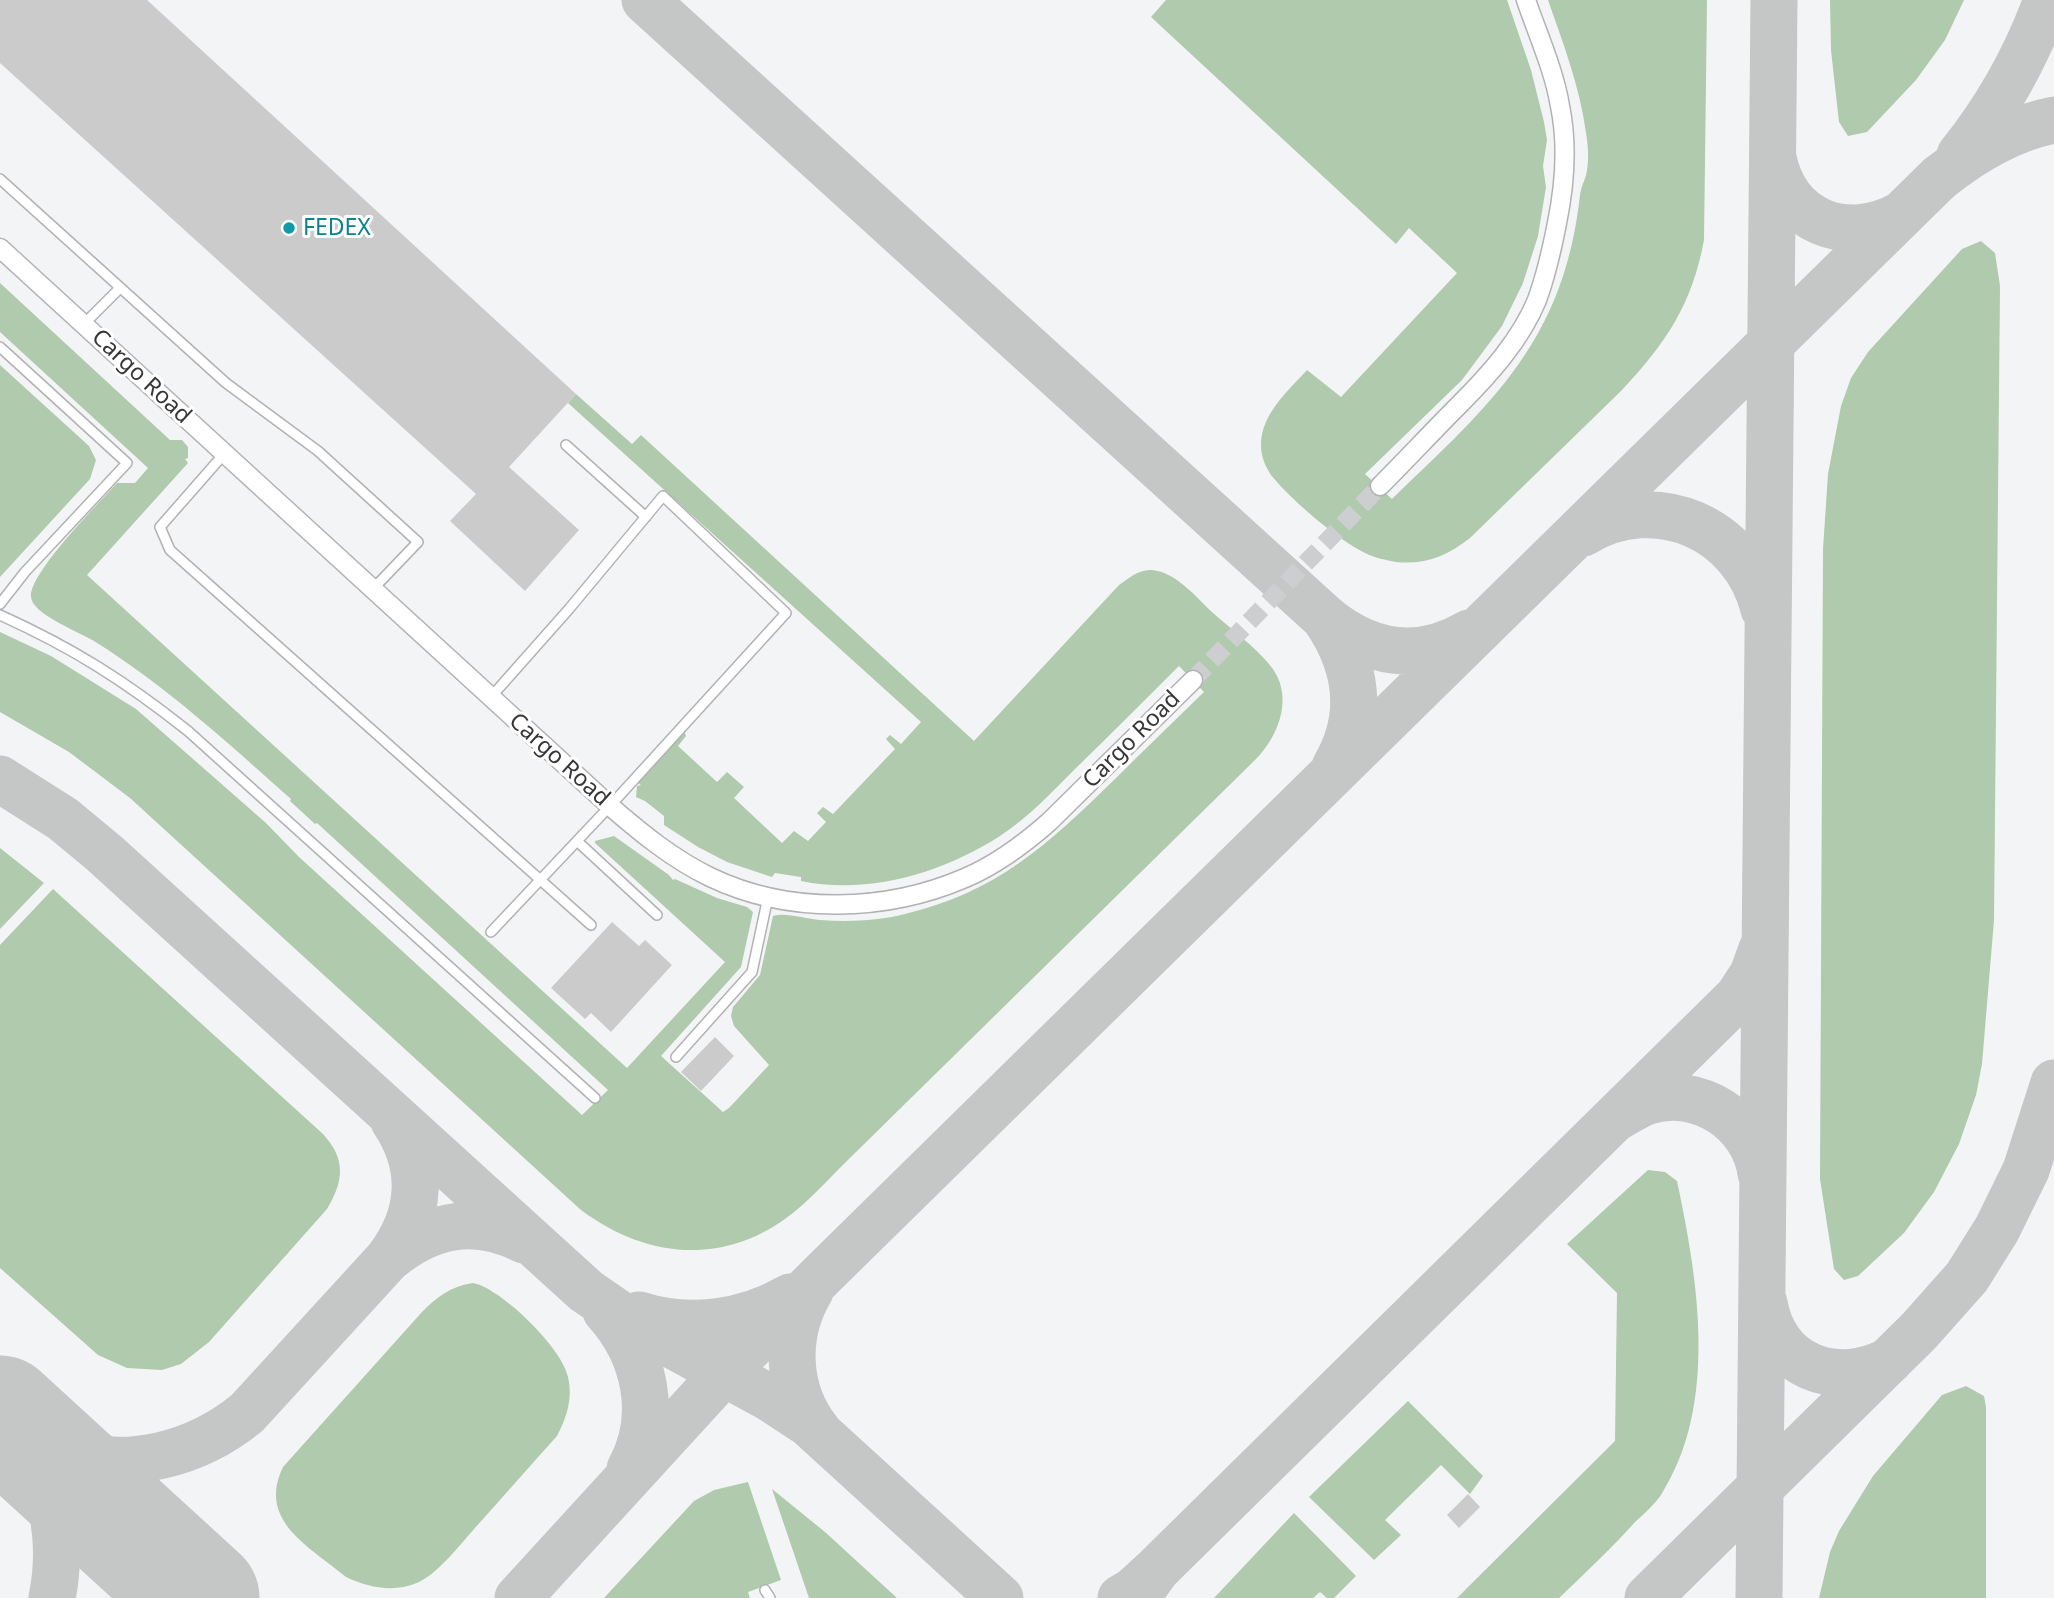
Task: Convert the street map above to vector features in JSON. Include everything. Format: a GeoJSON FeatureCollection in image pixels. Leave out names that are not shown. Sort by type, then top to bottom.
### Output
{"type":"FeatureCollection","features":[{"type":"Feature","properties":{"kind":"street"},"geometry":{"type":"LineString","coordinates":[[1380,486],[1478,388],[1494,368],[1525,323],[1545,275],[1562,197],[1565,173],[1564,128],[1553,78],[1526,0]]}},
{"type":"Feature","properties":{"kind":"street","name":"Cargo Road"},"geometry":{"type":"LineString","coordinates":[[0,248],[610,806],[660,847],[710,877],[768,897],[816,904],[868,903],[917,894],[968,877],[1025,842],[1049,822],[1193,680]]}},
{"type":"Feature","properties":{"kind":"lane"},"geometry":{"type":"LineString","coordinates":[[0,178],[226,383],[318,451],[418,541],[372,590]]}},
{"type":"Feature","properties":{"kind":"lane"},"geometry":{"type":"LineString","coordinates":[[83,325],[120,288]]}},
{"type":"Feature","properties":{"kind":"lane"},"geometry":{"type":"LineString","coordinates":[[0,346],[127,463],[25,572],[0,604]]}},
{"type":"Feature","properties":{"kind":"lane"},"geometry":{"type":"LineString","coordinates":[[566,445],[646,517]]}},
{"type":"Feature","properties":{"kind":"lane"},"geometry":{"type":"LineString","coordinates":[[224,454],[160,527],[170,550],[591,925]]}},
{"type":"Feature","properties":{"kind":"lane"},"geometry":{"type":"LineString","coordinates":[[489,698],[569,609],[663,496],[786,613],[491,932]]}},
{"type":"Feature","properties":{"kind":"lane"},"geometry":{"type":"LineString","coordinates":[[0,615],[80,654],[130,687],[188,731],[595,1098]]}},
{"type":"Feature","properties":{"kind":"lane"},"geometry":{"type":"LineString","coordinates":[[578,841],[657,915]]}},
{"type":"Feature","properties":{"kind":"lane"},"geometry":{"type":"LineString","coordinates":[[676,1057],[752,972],[768,897]]}},
{"type":"Feature","properties":{"kind":"green space"},"geometry":{"type":"Polygon","coordinates":[[[1166,0],[1507,0],[1531,70],[1547,140],[1543,166],[1546,187],[1538,236],[1523,283],[1502,326],[1462,380],[1365,474],[1392,499],[1461,432],[1518,366],[1540,330],[1558,291],[1571,246],[1588,152],[1575,82],[1548,0],[1707,0],[1704,240],[1685,303],[1665,338],[1622,390],[1470,538],[1453,550],[1426,560],[1407,563],[1373,556],[1354,547],[1290,496],[1271,475],[1265,464],[1261,445],[1262,434],[1271,413],[1307,370],[1341,397],[1457,273],[1409,228],[1396,244],[1151,17],[1166,0]]]}},
{"type":"Feature","properties":{"kind":"green space"},"geometry":{"type":"Polygon","coordinates":[[[1830,0],[1964,0],[1945,40],[1916,80],[1867,132],[1848,136],[1839,122],[1831,50],[1830,0]]]}},
{"type":"Feature","properties":{"kind":"green space"},"geometry":{"type":"Polygon","coordinates":[[[1981,241],[1995,253],[2000,286],[1994,920],[1982,1064],[1976,1095],[1959,1144],[1934,1192],[1904,1233],[1858,1276],[1844,1280],[1834,1269],[1820,1179],[1823,549],[1828,474],[1841,406],[1851,378],[1868,352],[1962,249],[1981,241]]]}},
{"type":"Feature","properties":{"kind":"green space"},"geometry":{"type":"Polygon","coordinates":[[[0,283],[170,440],[182,440],[188,447],[188,458],[185,459],[188,463],[87,575],[627,1068],[725,962],[595,841],[614,836],[673,880],[747,907],[753,912],[741,967],[661,1056],[723,1112],[769,1065],[734,1026],[731,1016],[733,1007],[760,975],[773,916],[841,921],[884,918],[938,905],[994,879],[1066,826],[1204,692],[1179,666],[1021,821],[978,849],[929,870],[879,883],[827,885],[775,873],[772,877],[727,862],[664,825],[664,816],[636,797],[637,786],[641,785],[637,782],[682,733],[686,736],[678,746],[717,782],[727,772],[744,787],[734,798],[782,843],[794,831],[808,841],[826,822],[817,813],[823,807],[833,814],[895,749],[886,739],[890,735],[901,744],[921,722],[568,403],[576,394],[632,444],[641,435],[974,741],[1119,585],[1134,574],[1147,570],[1161,572],[1178,581],[1269,664],[1277,676],[1283,701],[1277,727],[1255,760],[794,1212],[760,1234],[734,1244],[708,1249],[682,1250],[630,1238],[581,1210],[130,798],[69,752],[0,712],[0,632],[51,656],[136,709],[266,823],[299,857],[582,1115],[608,1090],[220,736],[121,658],[47,616],[33,603],[33,586],[66,538],[117,483],[135,483],[148,468],[0,332],[0,283]]]}},
{"type":"Feature","properties":{"kind":"green space"},"geometry":{"type":"Polygon","coordinates":[[[0,365],[89,446],[96,460],[90,479],[0,577],[0,365]]]}},
{"type":"Feature","properties":{"kind":"green space"},"geometry":{"type":"Polygon","coordinates":[[[0,848],[44,883],[0,929],[0,848]]]}},
{"type":"Feature","properties":{"kind":"green space"},"geometry":{"type":"Polygon","coordinates":[[[53,889],[323,1134],[339,1161],[337,1189],[327,1209],[209,1342],[181,1364],[162,1370],[127,1368],[98,1355],[0,1268],[0,945],[53,889]]]}},
{"type":"Feature","properties":{"kind":"green space"},"geometry":{"type":"Polygon","coordinates":[[[1648,1170],[1665,1172],[1677,1181],[1692,1259],[1699,1341],[1697,1382],[1691,1421],[1679,1459],[1655,1502],[1559,1598],[1457,1598],[1615,1441],[1617,1293],[1567,1244],[1648,1170]]]}},
{"type":"Feature","properties":{"kind":"green space"},"geometry":{"type":"Polygon","coordinates":[[[473,1283],[485,1287],[514,1308],[555,1351],[568,1377],[569,1400],[564,1422],[557,1436],[434,1572],[419,1582],[401,1587],[382,1588],[355,1581],[303,1543],[282,1517],[277,1503],[277,1486],[283,1467],[428,1307],[451,1290],[473,1283]]]}},
{"type":"Feature","properties":{"kind":"green space"},"geometry":{"type":"Polygon","coordinates":[[[1966,1386],[1984,1396],[1986,1407],[1986,1598],[1819,1598],[1830,1552],[1839,1531],[1873,1476],[1942,1395],[1966,1386]]]}},
{"type":"Feature","properties":{"kind":"green space"},"geometry":{"type":"Polygon","coordinates":[[[1408,1401],[1483,1476],[1470,1494],[1441,1465],[1385,1520],[1401,1535],[1374,1560],[1309,1497],[1408,1401]]]}},
{"type":"Feature","properties":{"kind":"green space"},"geometry":{"type":"Polygon","coordinates":[[[748,1482],[781,1580],[748,1592],[750,1598],[604,1598],[694,1501],[714,1490],[748,1482]]]}},
{"type":"Feature","properties":{"kind":"green space"},"geometry":{"type":"Polygon","coordinates":[[[772,1489],[825,1532],[897,1598],[809,1598],[772,1489]]]}},
{"type":"Feature","properties":{"kind":"green space"},"geometry":{"type":"Polygon","coordinates":[[[1294,1513],[1356,1576],[1334,1598],[1327,1598],[1320,1592],[1313,1598],[1214,1598],[1294,1513]]]}},
{"type":"Feature","properties":{"kind":"building","name":"FEDEX"},"geometry":{"type":"Polygon","coordinates":[[[0,0],[147,0],[576,394],[509,467],[579,530],[525,591],[450,521],[476,494],[0,63],[0,0]]]}},
{"type":"Feature","properties":{"kind":"building"},"geometry":{"type":"Polygon","coordinates":[[[612,922],[639,946],[645,940],[672,965],[611,1032],[591,1013],[585,1019],[551,988],[612,922]]]}},
{"type":"Feature","properties":{"kind":"building"},"geometry":{"type":"Polygon","coordinates":[[[715,1037],[734,1056],[701,1091],[681,1072],[715,1037]]]}},
{"type":"Feature","properties":{"kind":"building"},"geometry":{"type":"Polygon","coordinates":[[[1468,1494],[1480,1507],[1459,1528],[1447,1515],[1468,1494]]]}},
{"type":"Feature","properties":{"kind":"taxiway"},"geometry":{"type":"LineString","coordinates":[[645,0],[1324,617]]}},
{"type":"Feature","properties":{"kind":"taxiway"},"geometry":{"type":"LineString","coordinates":[[1759,1598],[1774,0]]}},
{"type":"Feature","properties":{"kind":"taxiway"},"geometry":{"type":"LineString","coordinates":[[1960,155],[2010,81],[2047,0]]}},
{"type":"Feature","properties":{"kind":"taxiway"},"geometry":{"type":"LineString","coordinates":[[518,1598],[724,1373],[825,1272],[1939,178],[1993,142],[2054,120]]}},
{"type":"Feature","properties":{"kind":"taxiway"},"geometry":{"type":"LineString","coordinates":[[1773,158],[1780,180],[1791,198],[1805,212],[1821,222],[1860,228],[1880,224],[1901,215]]}},
{"type":"Feature","properties":{"kind":"taxiway"},"geometry":{"type":"LineString","coordinates":[[1583,533],[1611,520],[1639,515],[1667,516],[1693,524],[1717,538],[1738,557],[1753,581],[1764,609]]}},
{"type":"Feature","properties":{"kind":"taxiway"},"geometry":{"type":"LineString","coordinates":[[1335,767],[1351,729],[1353,690],[1344,653],[1324,617],[1358,639],[1394,650],[1431,648],[1469,633]]}},
{"type":"Feature","properties":{"kind":"taxiway"},"geometry":{"type":"LineString","coordinates":[[0,779],[63,819],[104,853],[586,1291],[634,1324],[770,1398],[808,1423],[1000,1598]]}},
{"type":"Feature","properties":{"kind":"taxiway"},"geometry":{"type":"LineString","coordinates":[[1761,1173],[1756,1154],[1735,1123],[1704,1103],[1667,1097],[1648,1101],[1614,1119],[1738,997],[1753,974],[1762,949]]}},
{"type":"Feature","properties":{"kind":"taxiway"},"geometry":{"type":"LineString","coordinates":[[1648,1598],[1919,1331],[1967,1277],[1997,1229],[2026,1170],[2054,1083]]}},
{"type":"Feature","properties":{"kind":"taxiway"},"geometry":{"type":"LineString","coordinates":[[1157,1569],[1614,1119]]}},
{"type":"Feature","properties":{"kind":"taxiway"},"geometry":{"type":"LineString","coordinates":[[394,1121],[411,1156],[415,1191],[407,1226],[388,1259],[420,1238],[453,1227],[488,1228],[524,1240]]}},
{"type":"Feature","properties":{"kind":"taxiway"},"geometry":{"type":"LineString","coordinates":[[0,1410],[47,1443],[88,1457],[136,1459],[184,1449],[206,1439],[247,1413],[388,1259]]}},
{"type":"Feature","properties":{"kind":"taxiway"},"geometry":{"type":"LineString","coordinates":[[810,1291],[796,1326],[792,1362],[800,1398],[818,1431]]}},
{"type":"Feature","properties":{"kind":"taxiway"},"geometry":{"type":"LineString","coordinates":[[639,1315],[677,1323],[716,1322],[754,1313],[790,1297]]}},
{"type":"Feature","properties":{"kind":"taxiway"},"geometry":{"type":"LineString","coordinates":[[1764,1303],[1770,1325],[1780,1343],[1810,1366],[1828,1372],[1848,1373],[1889,1361]]}},
{"type":"Feature","properties":{"kind":"taxiway"},"geometry":{"type":"LineString","coordinates":[[606,1311],[630,1346],[644,1386],[644,1428],[630,1469]]}},
{"type":"Feature","properties":{"kind":"taxiway"},"geometry":{"type":"LineString","coordinates":[[3,1424],[35,1466],[50,1502],[56,1534],[52,1598]]}},
{"type":"Feature","properties":{"kind":"taxiway"},"geometry":{"type":"LineString","coordinates":[[1121,1598],[1157,1569],[1136,1598]]}},
{"type":"Feature","properties":{"kind":"runway"},"geometry":{"type":"LineString","coordinates":[[0,1415],[200,1598]]}},
{"type":"Feature","properties":{"kind":"tunnel"},"geometry":{"type":"LineString","coordinates":[[1193,680],[1380,486]]}},
{"type":"Feature","properties":{"kind":"place","name":"FEDEX"},"geometry":{"type":"Point","coordinates":[289,228]}}]}
